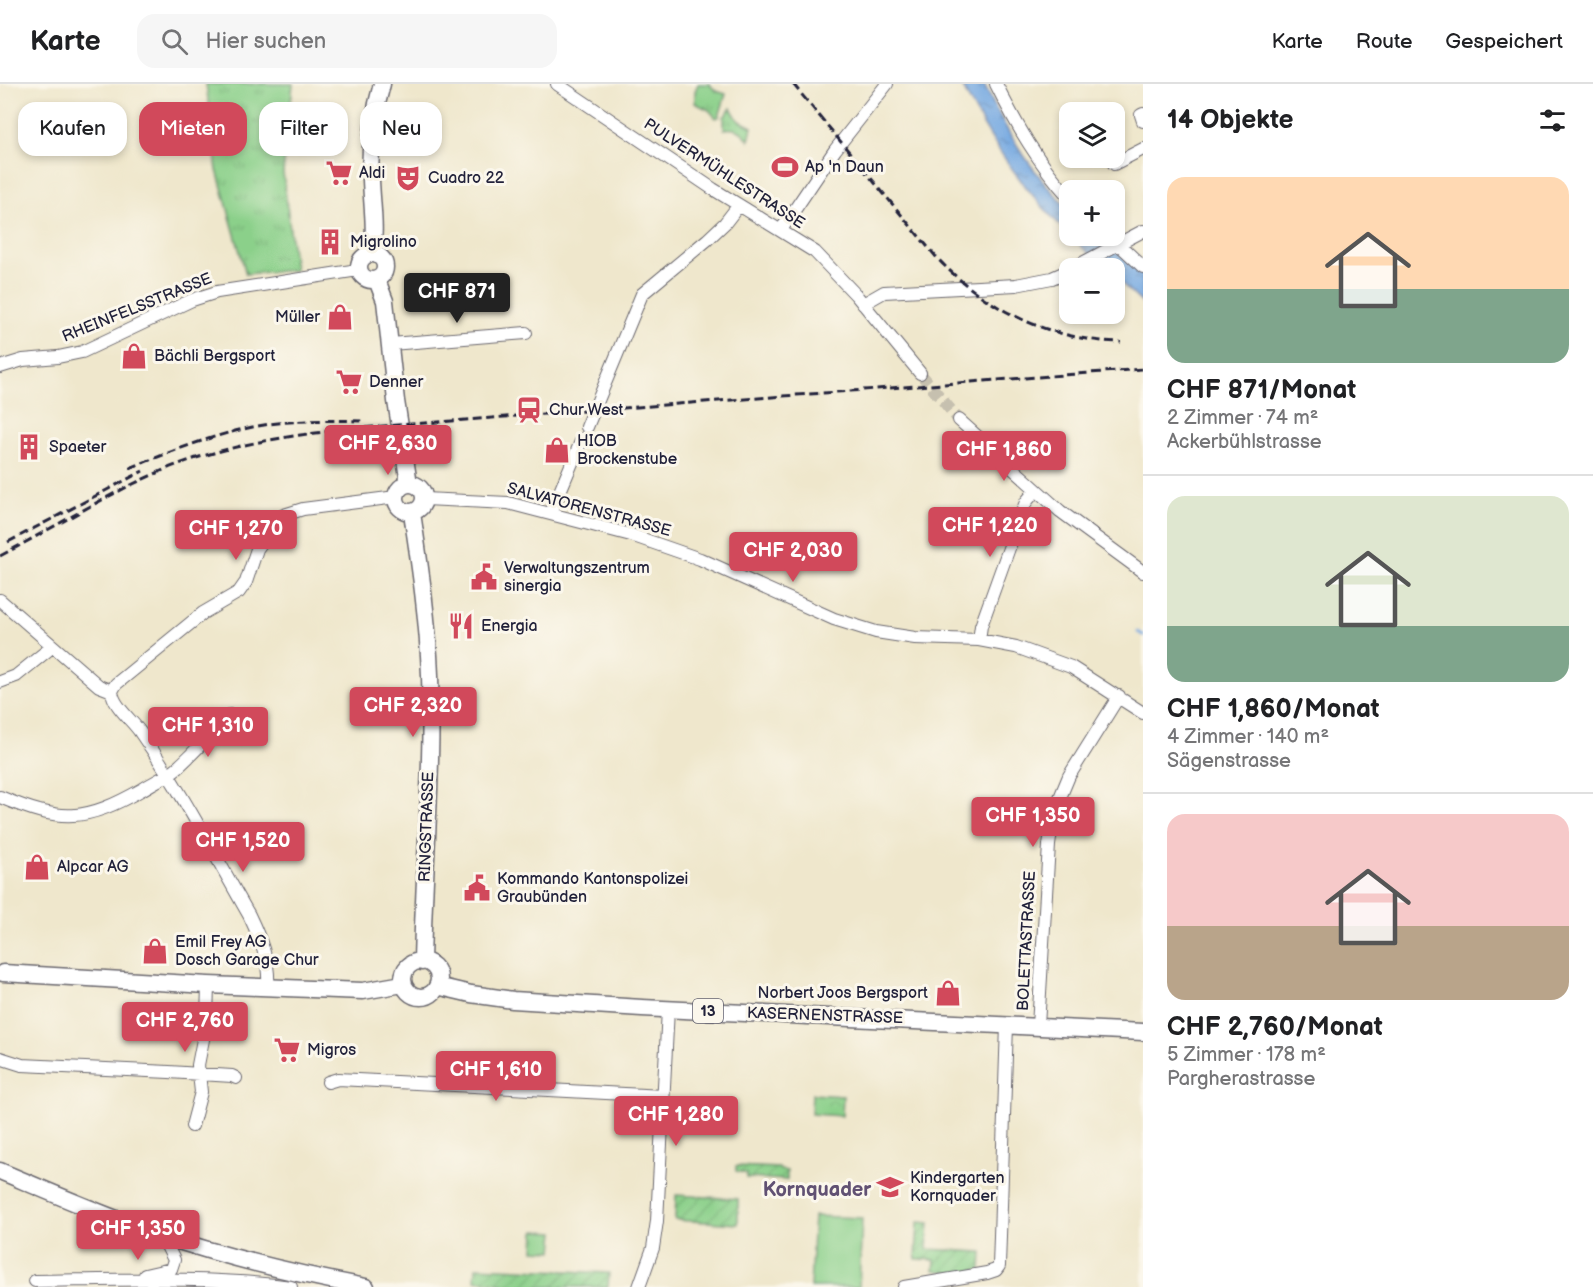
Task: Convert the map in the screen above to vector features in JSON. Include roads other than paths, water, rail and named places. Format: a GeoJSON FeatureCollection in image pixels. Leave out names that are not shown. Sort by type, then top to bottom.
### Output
{"type":"FeatureCollection","features":[{"type":"Feature","properties":{"kind":"main road"},"geometry":{"type":"LineString","coordinates":[[372,254],[375,228],[371,183],[371,145],[382,84]]}},
{"type":"Feature","properties":{"kind":"main road"},"geometry":{"type":"LineString","coordinates":[[372,254],[380,256],[385,267],[383,275],[377,280],[365,279],[358,270],[361,259],[372,254]]}},
{"type":"Feature","properties":{"kind":"main road"},"geometry":{"type":"LineString","coordinates":[[377,280],[385,301],[396,401],[409,484]]}},
{"type":"Feature","properties":{"kind":"main road"},"geometry":{"type":"LineString","coordinates":[[409,484],[420,488],[425,499],[421,508],[412,513],[405,512],[399,507],[396,497],[400,488],[409,484]]}},
{"type":"Feature","properties":{"kind":"main road","name":"RINGSTRASSE"},"geometry":{"type":"LineString","coordinates":[[412,513],[423,594],[430,674],[422,962]]}},
{"type":"Feature","properties":{"kind":"main road"},"geometry":{"type":"LineString","coordinates":[[422,962],[436,970],[437,986],[429,995],[417,996],[411,994],[404,984],[406,970],[412,964],[422,962]]}},
{"type":"Feature","properties":{"kind":"main road"},"geometry":{"type":"LineString","coordinates":[[1,971],[268,988],[363,991],[404,984]]}},
{"type":"Feature","properties":{"kind":"main road","name":"KASERNENSTRASSE"},"geometry":{"type":"LineString","coordinates":[[437,986],[513,1000],[1143,1032]]}},
{"type":"Feature","properties":{"kind":"main road"},"geometry":{"type":"LineString","coordinates":[[0,1171],[83,1206],[181,1242],[252,1262],[366,1287]]}},
{"type":"Feature","properties":{"kind":"street","name":"PULVERMÜHLESTRASSE"},"geometry":{"type":"LineString","coordinates":[[556,84],[739,205],[807,246],[823,259],[920,373]]}},
{"type":"Feature","properties":{"kind":"street"},"geometry":{"type":"LineString","coordinates":[[781,230],[835,150],[887,84]]}},
{"type":"Feature","properties":{"kind":"street"},"geometry":{"type":"LineString","coordinates":[[996,84],[1019,130],[1035,156],[1059,186]]}},
{"type":"Feature","properties":{"kind":"street"},"geometry":{"type":"LineString","coordinates":[[1143,114],[1140,115],[1143,121]]}},
{"type":"Feature","properties":{"kind":"street"},"geometry":{"type":"LineString","coordinates":[[1125,158],[1143,149]]}},
{"type":"Feature","properties":{"kind":"street"},"geometry":{"type":"LineString","coordinates":[[587,427],[642,294],[707,240],[739,205]]}},
{"type":"Feature","properties":{"kind":"street"},"geometry":{"type":"LineString","coordinates":[[1125,238],[1143,231]]}},
{"type":"Feature","properties":{"kind":"street"},"geometry":{"type":"LineString","coordinates":[[1092,258],[1108,246]]}},
{"type":"Feature","properties":{"kind":"street"},"geometry":{"type":"LineString","coordinates":[[1119,246],[1143,267]]}},
{"type":"Feature","properties":{"kind":"street","name":"RHEINFELSSTRASSE"},"geometry":{"type":"LineString","coordinates":[[0,367],[23,360],[82,352],[192,300],[217,292],[358,270]]}},
{"type":"Feature","properties":{"kind":"street"},"geometry":{"type":"LineString","coordinates":[[863,304],[884,292],[1016,285],[1036,282],[1059,273]]}},
{"type":"Feature","properties":{"kind":"street"},"geometry":{"type":"LineString","coordinates":[[391,344],[526,333]]}},
{"type":"Feature","properties":{"kind":"street"},"geometry":{"type":"LineString","coordinates":[[959,420],[1060,511],[1143,572]]}},
{"type":"Feature","properties":{"kind":"street"},"geometry":{"type":"LineString","coordinates":[[551,513],[582,440]]}},
{"type":"Feature","properties":{"kind":"street"},"geometry":{"type":"LineString","coordinates":[[979,640],[981,626],[1022,512],[1026,502],[1036,490]]}},
{"type":"Feature","properties":{"kind":"street"},"geometry":{"type":"LineString","coordinates":[[268,988],[266,957],[250,917],[167,774],[137,728],[115,701],[112,691],[116,684],[203,614],[242,590],[254,554],[284,515],[303,509],[396,497]]}},
{"type":"Feature","properties":{"kind":"street","name":"SALVATORENSTRASSE"},"geometry":{"type":"LineString","coordinates":[[425,499],[496,501],[632,535],[734,573],[852,625],[906,637],[979,640],[1016,647],[1071,667],[1143,713]]}},
{"type":"Feature","properties":{"kind":"street"},"geometry":{"type":"LineString","coordinates":[[0,600],[99,686],[112,691]]}},
{"type":"Feature","properties":{"kind":"street"},"geometry":{"type":"LineString","coordinates":[[0,682],[16,676],[53,646]]}},
{"type":"Feature","properties":{"kind":"street","name":"BOLETTASTRASSE"},"geometry":{"type":"LineString","coordinates":[[1038,1026],[1048,847],[1054,812],[1069,776],[1119,696]]}},
{"type":"Feature","properties":{"kind":"street"},"geometry":{"type":"LineString","coordinates":[[2,801],[42,812],[64,815],[85,814],[114,805],[176,769],[230,715]]}},
{"type":"Feature","properties":{"kind":"street"},"geometry":{"type":"LineString","coordinates":[[192,1126],[201,1092],[198,1065],[207,1019],[208,985]]}},
{"type":"Feature","properties":{"kind":"street"},"geometry":{"type":"LineString","coordinates":[[639,1287],[653,1248],[657,1221],[668,1009]]}},
{"type":"Feature","properties":{"kind":"street"},"geometry":{"type":"LineString","coordinates":[[904,1287],[987,1273],[996,1270],[999,1266],[1007,1025]]}},
{"type":"Feature","properties":{"kind":"street"},"geometry":{"type":"LineString","coordinates":[[0,1058],[22,1065],[200,1074],[236,1078]]}},
{"type":"Feature","properties":{"kind":"street"},"geometry":{"type":"LineString","coordinates":[[328,1082],[338,1079],[663,1096]]}},
{"type":"Feature","properties":{"kind":"street"},"geometry":{"type":"LineString","coordinates":[[135,1281],[137,1276],[171,1269],[174,1260],[166,1246]]}},
{"type":"Feature","properties":{"kind":"street"},"geometry":{"type":"LineString","coordinates":[[35,1281],[258,1283],[291,1287]]}},
{"type":"Feature","properties":{"kind":"water"},"geometry":{"type":"Polygon","coordinates":[[[961,84],[984,84],[1020,151],[1059,198],[1059,224],[1023,184],[975,111],[961,84]]]}},
{"type":"Feature","properties":{"kind":"water"},"geometry":{"type":"Polygon","coordinates":[[[1082,246],[1110,246],[1123,258],[1094,258],[1082,246]]]}},
{"type":"Feature","properties":{"kind":"water"},"geometry":{"type":"Polygon","coordinates":[[[1125,259],[1143,275],[1143,304],[1125,287],[1125,259]]]}},
{"type":"Feature","properties":{"kind":"waterway"},"geometry":{"type":"LineString","coordinates":[[1138,632],[1143,635]]}},
{"type":"Feature","properties":{"kind":"tunnel"},"geometry":{"type":"LineString","coordinates":[[920,373],[959,420]]}},
{"type":"Feature","properties":{"kind":"railway"},"geometry":{"type":"LineString","coordinates":[[793,84],[937,258],[976,292],[998,307],[1045,328],[1069,336],[1121,342]]}},
{"type":"Feature","properties":{"kind":"railway"},"geometry":{"type":"LineString","coordinates":[[0,556],[103,499],[166,469],[219,451],[274,439],[385,426],[1143,369]]}},
{"type":"Feature","properties":{"kind":"railway"},"geometry":{"type":"LineString","coordinates":[[130,468],[199,442],[252,427],[305,421],[362,421]]}},
{"type":"Feature","properties":{"kind":"railway"},"geometry":{"type":"LineString","coordinates":[[8,542],[143,471]]}},
{"type":"Feature","properties":{"kind":"place","name":"Ap 'n Daun"},"geometry":{"type":"Point","coordinates":[785,167]}},
{"type":"Feature","properties":{"kind":"place","name":"Aldi"},"geometry":{"type":"Point","coordinates":[339,173]}},
{"type":"Feature","properties":{"kind":"place","name":"Cuadro 22"},"geometry":{"type":"Point","coordinates":[408,178]}},
{"type":"Feature","properties":{"kind":"place","name":"Migrolino"},"geometry":{"type":"Point","coordinates":[330,242]}},
{"type":"Feature","properties":{"kind":"place","name":"Müller"},"geometry":{"type":"Point","coordinates":[340,317]}},
{"type":"Feature","properties":{"kind":"place","name":"Bächli Bergsport"},"geometry":{"type":"Point","coordinates":[134,356]}},
{"type":"Feature","properties":{"kind":"place","name":"Denner"},"geometry":{"type":"Point","coordinates":[349,382]}},
{"type":"Feature","properties":{"kind":"place","name":"Chur West"},"geometry":{"type":"Point","coordinates":[529,410]}},
{"type":"Feature","properties":{"kind":"place","name":"Spaeter"},"geometry":{"type":"Point","coordinates":[29,447]}},
{"type":"Feature","properties":{"kind":"place","name":"HIOB Brockenstube"},"geometry":{"type":"Point","coordinates":[557,450]}},
{"type":"Feature","properties":{"kind":"place","name":"Verwaltungszentrum sinergia"},"geometry":{"type":"Point","coordinates":[484,577]}},
{"type":"Feature","properties":{"kind":"place","name":"Energia"},"geometry":{"type":"Point","coordinates":[461,626]}},
{"type":"Feature","properties":{"kind":"place","name":"Alpcar AG"},"geometry":{"type":"Point","coordinates":[37,867]}},
{"type":"Feature","properties":{"kind":"place","name":"Kommando Kantonspolizei Graubünden"},"geometry":{"type":"Point","coordinates":[477,888]}},
{"type":"Feature","properties":{"kind":"place","name":"Emil Frey AG Dosch Garage Chur"},"geometry":{"type":"Point","coordinates":[155,951]}},
{"type":"Feature","properties":{"kind":"place","name":"Norbert Joos Bergsport"},"geometry":{"type":"Point","coordinates":[948,993]}},
{"type":"Feature","properties":{"kind":"place","name":"Migros"},"geometry":{"type":"Point","coordinates":[287,1050]}},
{"type":"Feature","properties":{"kind":"place","name":"Kindergarten Kornquader"},"geometry":{"type":"Point","coordinates":[890,1187]}},
{"type":"Feature","properties":{"kind":"district","name":"Kornquader"},"geometry":{"type":"Point","coordinates":[817,1190]}}]}
